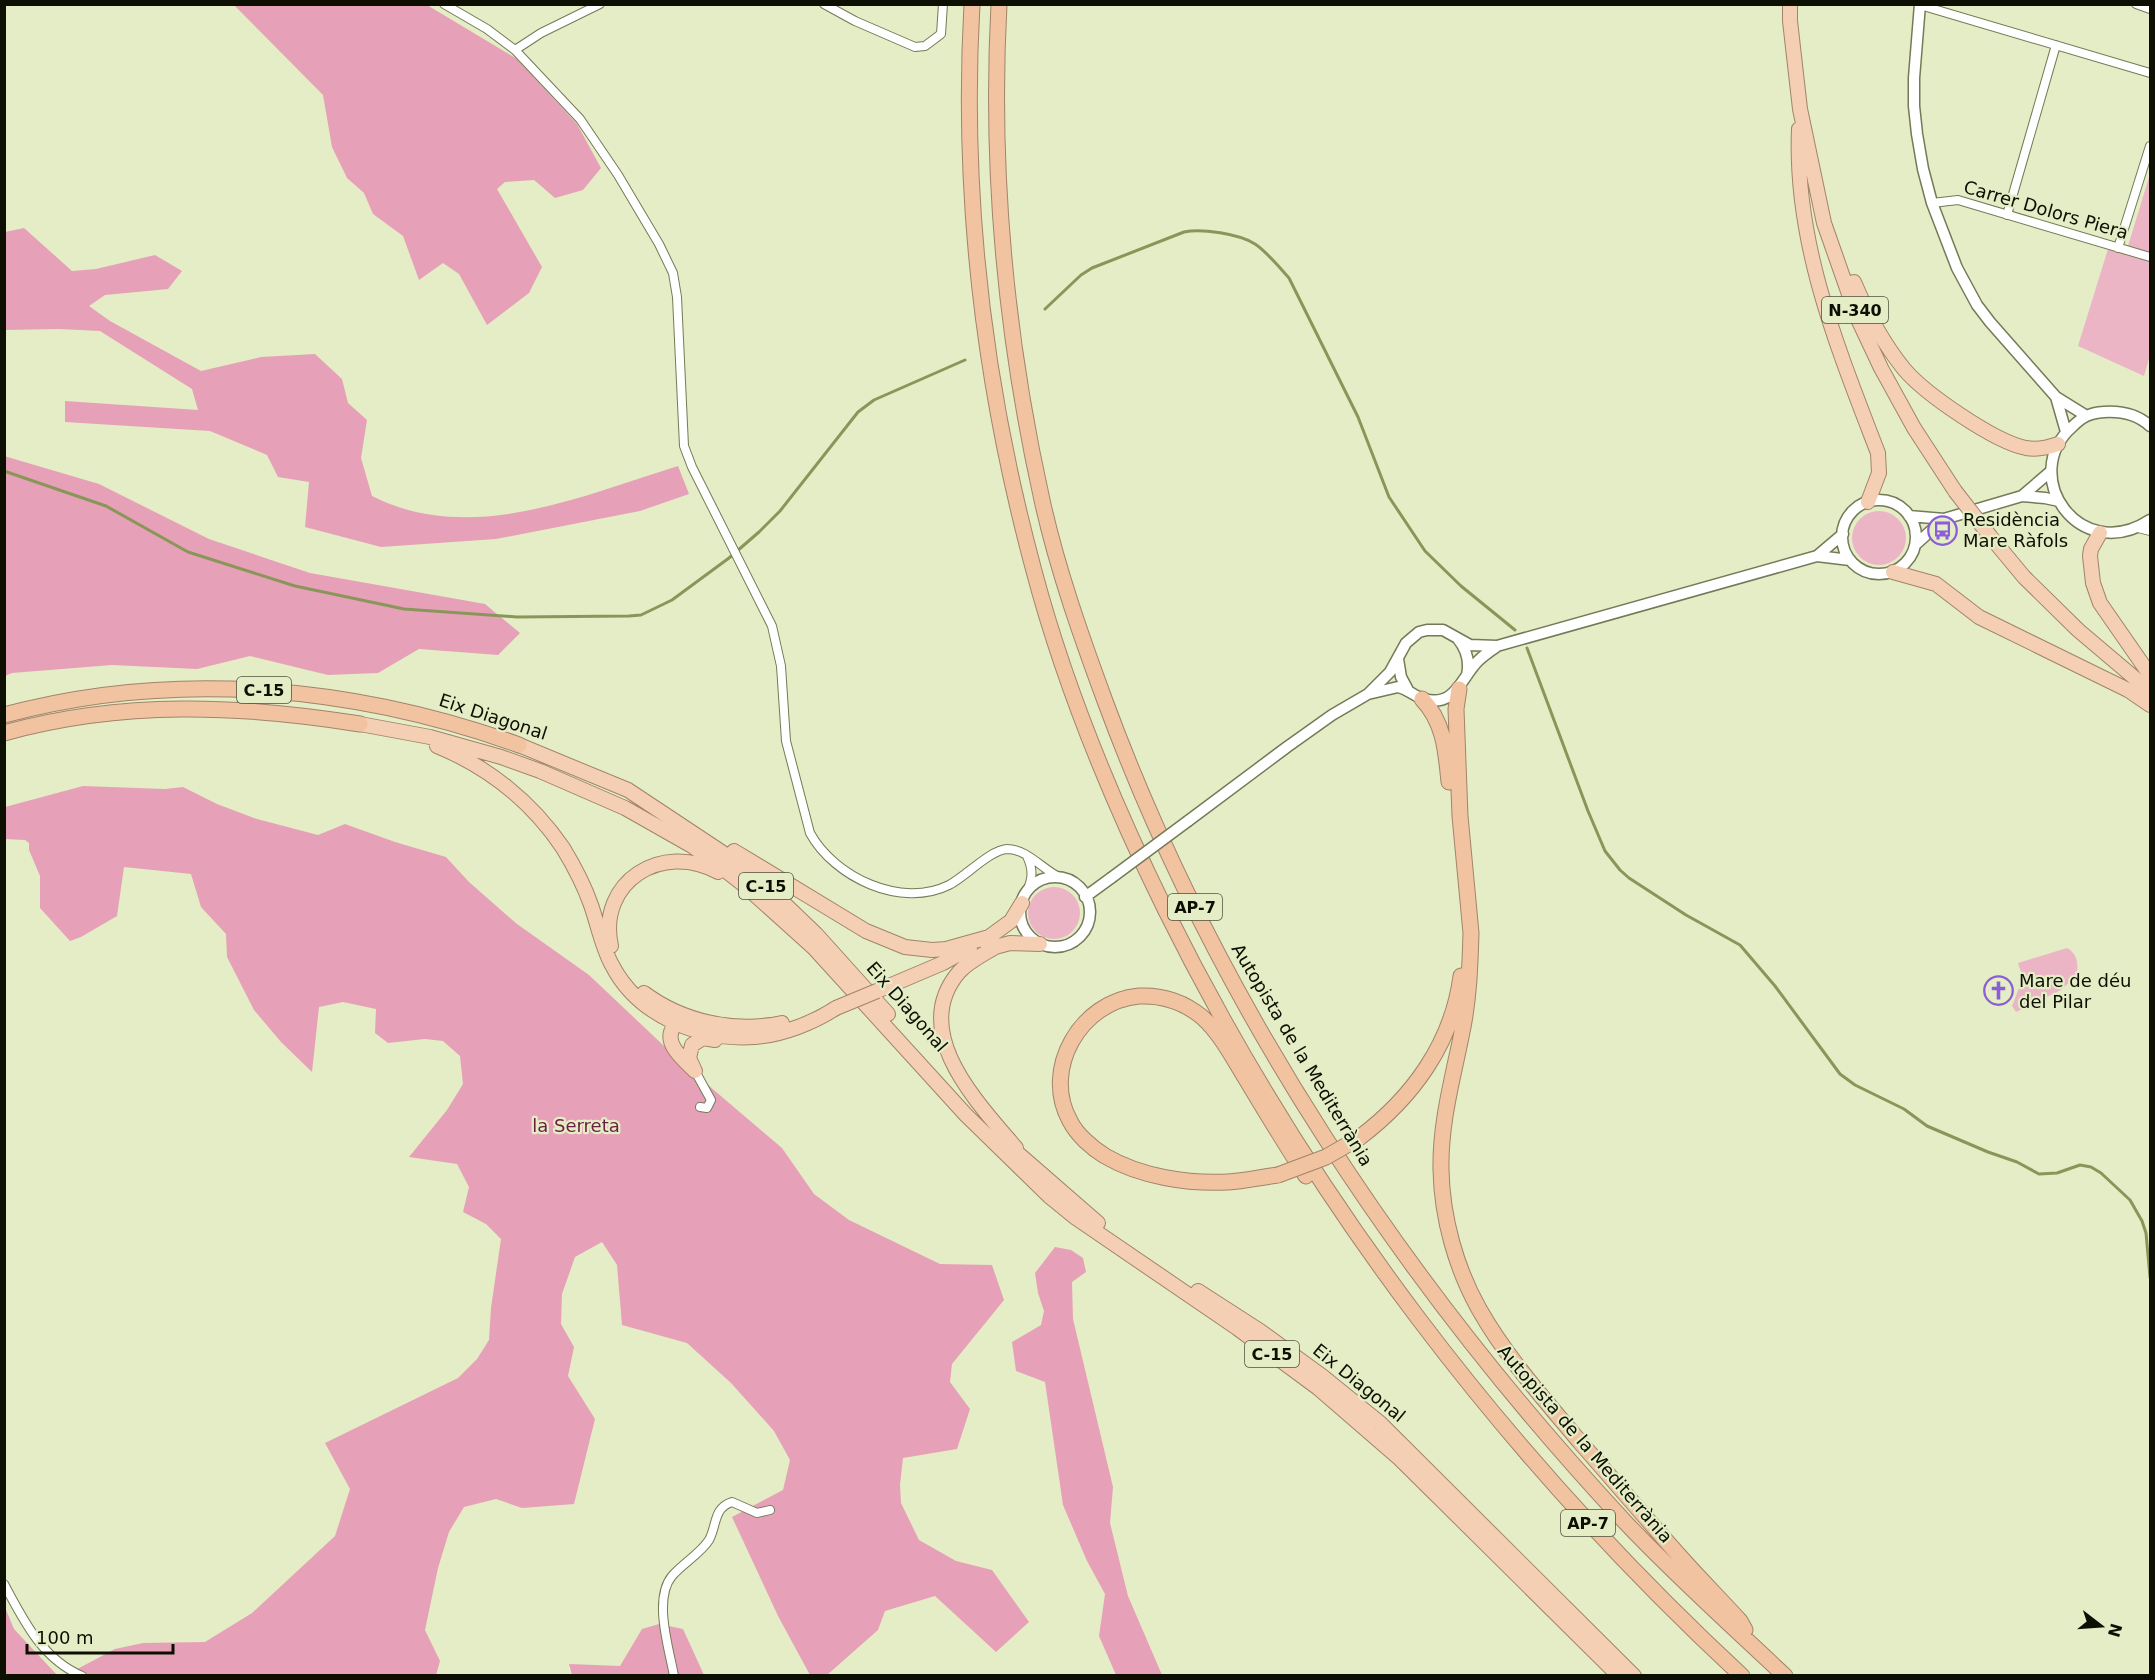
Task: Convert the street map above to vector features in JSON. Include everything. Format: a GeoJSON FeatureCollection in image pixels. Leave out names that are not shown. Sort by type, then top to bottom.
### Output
{"type":"FeatureCollection","features":[{"type":"Feature","properties":{"kind":"highway","name":"AP-7"},"geometry":{"type":"LineString","coordinates":[[972,4],[969,80],[970,180],[978,280],[987,350],[1008,468],[1034,574],[1080,715],[1148,873],[1181,941],[1240,1049],[1338,1205],[1388,1278],[1505,1427],[1582,1516],[1679,1617],[1742,1676]]}},
{"type":"Feature","properties":{"kind":"highway","name":"Autopista de la Mediterrània"},"geometry":{"type":"LineString","coordinates":[[999,4],[997,117],[1001,225],[1011,325],[1027,423],[1042,501],[1068,593],[1117,733],[1153,819],[1213,943],[1273,1051],[1352,1176],[1437,1298],[1504,1384],[1594,1488],[1697,1596],[1785,1676]]}},
{"type":"Feature","properties":{"kind":"highway","name":"N-340"},"geometry":{"type":"LineString","coordinates":[[1790,4],[1800,109],[1824,223],[1857,317],[1881,368],[1914,428],[1955,491],[2024,577],[2078,630],[2151,691]]}},
{"type":"Feature","properties":{"kind":"highway"},"geometry":{"type":"LineString","coordinates":[[1800,109],[1814,145],[1840,253],[1869,318],[1906,371],[1960,415],[2013,444],[2037,450],[2058,444]]}},
{"type":"Feature","properties":{"kind":"highway"},"geometry":{"type":"LineString","coordinates":[[1800,109],[1797,157],[1801,205],[1820,294],[1878,453],[1879,473],[1868,502]]}},
{"type":"Feature","properties":{"kind":"highway"},"geometry":{"type":"LineString","coordinates":[[2100,533],[2091,549],[2090,556],[2093,583],[2100,603],[2151,675]]}},
{"type":"Feature","properties":{"kind":"highway"},"geometry":{"type":"LineString","coordinates":[[1893,572],[1936,584],[1978,617],[2128,690],[2151,705]]}},
{"type":"Feature","properties":{"kind":"highway"},"geometry":{"type":"LineString","coordinates":[[1463,682],[1456,709],[1460,816],[1471,933],[1470,959],[1463,1031],[1446,1107],[1441,1172],[1447,1223],[1457,1258],[1478,1308],[1502,1344],[1557,1415],[1740,1621],[1755,1648]]}},
{"type":"Feature","properties":{"kind":"highway","name":"Eix Diagonal"},"geometry":{"type":"LineString","coordinates":[[4,715],[62,701],[169,689],[240,689],[312,694],[383,706],[453,722],[554,758],[628,790],[729,856],[784,903],[843,963],[956,1095],[1030,1166],[1098,1223],[1260,1331],[1322,1376],[1380,1423],[1634,1676]]}},
{"type":"Feature","properties":{"kind":"highway"},"geometry":{"type":"LineString","coordinates":[[1422,699],[1437,720],[1447,753],[1463,942],[1459,987],[1449,1022],[1426,1069],[1389,1114],[1359,1138],[1326,1157],[1278,1174],[1229,1182],[1193,1181],[1164,1177],[1123,1164],[1092,1146],[1070,1121],[1061,1091],[1061,1070],[1065,1054],[1079,1028],[1102,1008],[1129,997],[1159,997],[1178,1002],[1201,1016],[1221,1038],[1292,1153],[1366,1262],[1400,1306],[1449,1357]]}},
{"type":"Feature","properties":{"kind":"highway","name":"Eix Diagonal"},"geometry":{"type":"LineString","coordinates":[[4,733],[53,721],[111,711],[172,709],[272,712],[360,724],[430,737],[501,757],[625,808],[692,846],[774,910],[814,948],[966,1115],[1049,1196],[1076,1218],[1237,1328],[1318,1389],[1400,1459],[1619,1676]]}},
{"type":"Feature","properties":{"kind":"highway"},"geometry":{"type":"LineString","coordinates":[[360,724],[418,740],[459,756],[490,775],[523,800],[549,829],[573,864],[591,904],[612,966],[653,1017],[672,1046],[694,1071]]}},
{"type":"Feature","properties":{"kind":"highway"},"geometry":{"type":"LineString","coordinates":[[628,790],[665,808],[866,931],[893,943],[932,950],[993,942],[1040,944]]}},
{"type":"Feature","properties":{"kind":"highway"},"geometry":{"type":"LineString","coordinates":[[755,1032],[694,1018],[670,1009],[644,993],[623,972],[615,957],[610,941],[610,918],[617,898],[635,876],[651,866],[677,860],[694,862],[712,869],[774,910]]}},
{"type":"Feature","properties":{"kind":"highway"},"geometry":{"type":"LineString","coordinates":[[1024,897],[1011,921],[953,981],[943,1004],[942,1028],[950,1058],[963,1081],[1030,1166]]}},
{"type":"Feature","properties":{"kind":"highway"},"geometry":{"type":"LineString","coordinates":[[672,1046],[670,1033],[678,1024],[686,1022],[724,1030],[755,1032],[796,1027],[993,942]]}},
{"type":"Feature","properties":{"kind":"highway"},"geometry":{"type":"LineString","coordinates":[[636,997],[656,1013],[678,1024]]}},
{"type":"Feature","properties":{"kind":"highway"},"geometry":{"type":"LineString","coordinates":[[694,1071],[689,1054],[693,1045],[699,1040],[707,1038],[727,1041],[755,1032]]}},
{"type":"Feature","properties":{"kind":"street"},"geometry":{"type":"LineString","coordinates":[[444,4],[487,29],[515,50],[580,119],[638,208],[673,273],[677,297],[684,446],[715,514],[772,626],[778,647],[786,741],[810,833],[823,854],[842,869],[867,882],[907,894],[947,886],[1001,850],[1016,850],[1024,854],[1047,872],[1077,886],[1085,897],[1089,919],[1080,936],[1065,945],[1056,947],[1040,944],[1026,933],[1021,921],[1024,897],[1031,883],[1032,872],[1024,854]]}},
{"type":"Feature","properties":{"kind":"street"},"geometry":{"type":"LineString","coordinates":[[515,50],[541,33],[600,4]]}},
{"type":"Feature","properties":{"kind":"street"},"geometry":{"type":"LineString","coordinates":[[824,4],[855,21],[915,46],[925,46],[941,34],[943,4]]}},
{"type":"Feature","properties":{"kind":"street"},"geometry":{"type":"LineString","coordinates":[[2136,4],[2151,9]]}},
{"type":"Feature","properties":{"kind":"street"},"geometry":{"type":"LineString","coordinates":[[2085,415],[2056,397],[1977,305],[1957,268],[1932,203],[1923,169],[1914,106],[1920,5],[2151,73]]}},
{"type":"Feature","properties":{"kind":"street"},"geometry":{"type":"LineString","coordinates":[[2007,214],[2056,45]]}},
{"type":"Feature","properties":{"kind":"street"},"geometry":{"type":"LineString","coordinates":[[2118,248],[2151,146]]}},
{"type":"Feature","properties":{"kind":"street","name":"Carrer Dolors Piera"},"geometry":{"type":"LineString","coordinates":[[1932,203],[1958,200],[2151,257]]}},
{"type":"Feature","properties":{"kind":"street"},"geometry":{"type":"LineString","coordinates":[[2056,397],[2066,432]]}},
{"type":"Feature","properties":{"kind":"street"},"geometry":{"type":"LineString","coordinates":[[2151,426],[2143,419],[2121,411],[2085,415],[2066,432],[2058,444],[2050,472],[2064,510],[2080,525],[2100,533],[2126,532],[2151,520]]}},
{"type":"Feature","properties":{"kind":"street"},"geometry":{"type":"LineString","coordinates":[[2022,496],[2050,472]]}},
{"type":"Feature","properties":{"kind":"street"},"geometry":{"type":"LineString","coordinates":[[1909,516],[1944,519],[2022,496],[2059,501]]}},
{"type":"Feature","properties":{"kind":"street"},"geometry":{"type":"LineString","coordinates":[[1368,694],[1390,672],[1406,643],[1419,632],[1436,629],[1446,631],[1470,645],[1497,646],[1817,556],[1850,560],[1865,571],[1884,574],[1893,572],[1908,560],[1915,545],[1916,533],[1909,516],[1892,503],[1881,501],[1868,502],[1858,507],[1844,526],[1845,547],[1850,560]]}},
{"type":"Feature","properties":{"kind":"street"},"geometry":{"type":"LineString","coordinates":[[1915,545],[1944,519]]}},
{"type":"Feature","properties":{"kind":"street"},"geometry":{"type":"LineString","coordinates":[[2138,528],[2151,531]]}},
{"type":"Feature","properties":{"kind":"street"},"geometry":{"type":"LineString","coordinates":[[1817,556],[1843,534]]}},
{"type":"Feature","properties":{"kind":"street"},"geometry":{"type":"LineString","coordinates":[[1458,639],[1467,654],[1468,663],[1463,682]]}},
{"type":"Feature","properties":{"kind":"street"},"geometry":{"type":"LineString","coordinates":[[1085,897],[1332,715],[1368,694],[1393,687],[1408,690],[1422,699],[1440,700],[1450,696],[1477,663],[1497,646]]}},
{"type":"Feature","properties":{"kind":"street"},"geometry":{"type":"LineString","coordinates":[[1398,658],[1401,677],[1408,690]]}},
{"type":"Feature","properties":{"kind":"street"},"geometry":{"type":"LineString","coordinates":[[1024,897],[1041,880],[1059,877]]}},
{"type":"Feature","properties":{"kind":"street"},"geometry":{"type":"LineString","coordinates":[[694,1071],[711,1100],[707,1108],[700,1107]]}},
{"type":"Feature","properties":{"kind":"street"},"geometry":{"type":"LineString","coordinates":[[674,1676],[663,1606],[668,1582],[709,1540],[716,1515],[723,1506],[732,1502],[757,1513],[770,1510]]}},
{"type":"Feature","properties":{"kind":"street"},"geometry":{"type":"LineString","coordinates":[[4,1584],[42,1647],[66,1668],[82,1676]]}},
{"type":"Feature","properties":{"kind":"shaded area"},"geometry":{"type":"Polygon","coordinates":[[[2150,174],[2150,253],[2128,246],[2150,174]]]}},
{"type":"Feature","properties":{"kind":"shaded area"},"geometry":{"type":"Polygon","coordinates":[[[2108,249],[2150,261],[2150,355],[2144,376],[2078,346],[2108,249]]]}},
{"type":"Feature","properties":{"kind":"shaded area"},"geometry":{"type":"Polygon","coordinates":[[[1874,511],[1884,511],[1894,515],[1902,523],[1906,538],[1902,553],[1894,561],[1884,565],[1874,565],[1864,561],[1856,553],[1852,543],[1852,533],[1856,523],[1864,515],[1874,511]]]}},
{"type":"Feature","properties":{"kind":"shaded area"},"geometry":{"type":"Polygon","coordinates":[[[1049,887],[1059,887],[1073,894],[1080,913],[1073,932],[1059,939],[1049,939],[1039,935],[1032,928],[1028,918],[1028,908],[1032,898],[1039,891],[1049,887]]]}},
{"type":"Feature","properties":{"kind":"shaded area"},"geometry":{"type":"Polygon","coordinates":[[[2067,948],[2075,956],[2077,975],[2061,990],[2016,1012],[2012,1006],[2023,978],[2018,963],[2067,948]]]}},
{"type":"Feature","properties":{"kind":"green space"},"geometry":{"type":"Polygon","coordinates":[[[234,5],[427,5],[517,59],[577,124],[601,168],[583,190],[555,198],[534,180],[505,182],[497,189],[542,267],[529,293],[487,325],[459,274],[443,263],[419,280],[403,236],[373,214],[364,193],[347,178],[332,147],[323,95],[234,5]]]}},
{"type":"Feature","properties":{"kind":"green space"},"geometry":{"type":"Polygon","coordinates":[[[24,228],[72,271],[96,269],[155,255],[182,271],[168,289],[105,295],[89,306],[110,321],[201,371],[261,357],[315,354],[342,379],[348,403],[367,420],[361,458],[372,496],[409,510],[448,517],[486,516],[525,511],[564,502],[678,466],[689,494],[640,511],[496,539],[381,547],[305,527],[309,482],[278,477],[267,455],[210,431],[65,422],[65,401],[198,410],[192,389],[100,331],[5,330],[5,232],[24,228]]]}},
{"type":"Feature","properties":{"kind":"green space"},"geometry":{"type":"Polygon","coordinates":[[[4,456],[99,484],[209,539],[310,573],[485,604],[520,633],[498,655],[419,649],[378,673],[328,675],[250,656],[197,669],[112,665],[12,673],[5,676],[4,456]]]}},
{"type":"Feature","properties":{"kind":"green space","name":"la Serreta"},"geometry":{"type":"Polygon","coordinates":[[[83,786],[165,789],[183,787],[217,804],[257,819],[318,835],[345,824],[446,857],[469,882],[517,924],[589,975],[681,1062],[782,1148],[814,1194],[849,1220],[940,1264],[992,1265],[1004,1300],[952,1364],[950,1382],[970,1409],[957,1449],[903,1458],[901,1503],[919,1540],[956,1561],[992,1570],[1029,1622],[996,1652],[935,1596],[885,1611],[878,1630],[827,1675],[810,1675],[778,1616],[732,1517],[783,1490],[790,1460],[774,1431],[731,1383],[687,1343],[622,1325],[617,1265],[602,1242],[575,1257],[562,1294],[561,1324],[574,1347],[568,1376],[595,1419],[574,1504],[522,1508],[496,1499],[464,1507],[449,1532],[438,1568],[425,1630],[440,1661],[436,1675],[66,1675],[115,1649],[143,1643],[205,1642],[252,1613],[335,1536],[350,1489],[325,1443],[458,1378],[477,1359],[489,1340],[501,1239],[486,1224],[463,1212],[469,1187],[457,1164],[409,1157],[447,1110],[463,1084],[460,1056],[443,1041],[425,1039],[388,1043],[375,1033],[376,1009],[343,1002],[319,1007],[312,1072],[281,1042],[254,1010],[227,957],[226,934],[201,907],[191,874],[124,867],[117,916],[70,941],[40,908],[40,876],[29,850],[29,843],[25,840],[5,839],[5,807],[83,786]]]}},
{"type":"Feature","properties":{"kind":"green space"},"geometry":{"type":"Polygon","coordinates":[[[1055,1247],[1071,1250],[1083,1258],[1086,1272],[1072,1282],[1073,1319],[1113,1487],[1110,1523],[1128,1596],[1162,1675],[1116,1675],[1099,1636],[1105,1594],[1087,1561],[1063,1505],[1045,1382],[1016,1371],[1012,1342],[1041,1325],[1044,1311],[1035,1273],[1055,1247]]]}},
{"type":"Feature","properties":{"kind":"green space"},"geometry":{"type":"Polygon","coordinates":[[[4,1605],[14,1629],[57,1675],[5,1675],[4,1605]]]}},
{"type":"Feature","properties":{"kind":"green space"},"geometry":{"type":"Polygon","coordinates":[[[659,1624],[683,1629],[704,1675],[572,1675],[569,1664],[620,1666],[642,1629],[659,1624]]]}},
{"type":"Feature","properties":{"kind":"waterway"},"geometry":{"type":"LineString","coordinates":[[1045,309],[1081,275],[1092,268],[1184,232],[1220,233],[1240,237],[1255,244],[1289,278],[1358,417],[1389,497],[1425,551],[1461,586],[1515,630]]}},
{"type":"Feature","properties":{"kind":"waterway"},"geometry":{"type":"LineString","coordinates":[[4,471],[106,506],[188,552],[295,586],[404,609],[517,617],[641,615],[672,600],[729,558],[759,532],[780,511],[858,412],[874,400],[965,360]]}},
{"type":"Feature","properties":{"kind":"waterway"},"geometry":{"type":"LineString","coordinates":[[1527,648],[1588,811],[1605,851],[1620,870],[1686,915],[1740,945],[1775,986],[1840,1074],[1855,1085],[1904,1109],[1927,1126],[2017,1162],[2039,1174],[2057,1173],[2080,1165],[2091,1167],[2101,1173],[2130,1200],[2142,1221],[2146,1233],[2150,1277]]}},
{"type":"Feature","properties":{"kind":"place","name":"Residència Mare Ràfols"},"geometry":{"type":"Point","coordinates":[1942,530]}},
{"type":"Feature","properties":{"kind":"place","name":"Mare de déu del Pilar"},"geometry":{"type":"Point","coordinates":[1998,991]}}]}
